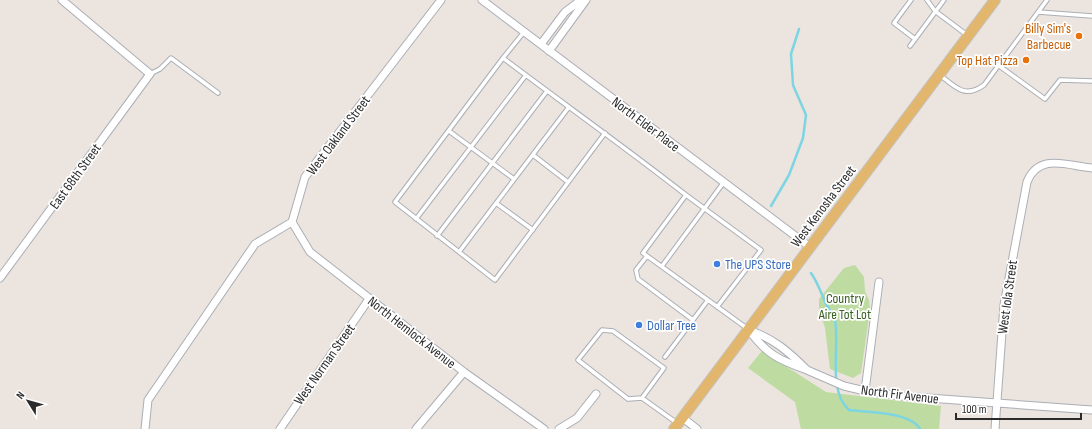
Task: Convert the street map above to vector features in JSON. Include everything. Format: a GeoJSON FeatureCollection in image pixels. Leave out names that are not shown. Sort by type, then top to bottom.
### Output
{"type":"FeatureCollection","features":[{"type":"Feature","properties":{"kind":"main road","name":"West Kenosha Street"},"geometry":{"type":"LineString","coordinates":[[677,426],[995,0]]}},
{"type":"Feature","properties":{"kind":"street"},"geometry":{"type":"LineString","coordinates":[[62,0],[150,74]]}},
{"type":"Feature","properties":{"kind":"street","name":"West Oakland Street"},"geometry":{"type":"LineString","coordinates":[[292,222],[305,177],[441,0]]}},
{"type":"Feature","properties":{"kind":"street","name":"North Elder Place"},"geometry":{"type":"LineString","coordinates":[[482,0],[810,247]]}},
{"type":"Feature","properties":{"kind":"street"},"geometry":{"type":"LineString","coordinates":[[541,44],[565,12],[581,0]]}},
{"type":"Feature","properties":{"kind":"street"},"geometry":{"type":"LineString","coordinates":[[549,51],[586,0]]}},
{"type":"Feature","properties":{"kind":"street","name":"East 68th Street"},"geometry":{"type":"LineString","coordinates":[[0,278],[150,74]]}},
{"type":"Feature","properties":{"kind":"street","name":"West Iola Street"},"geometry":{"type":"LineString","coordinates":[[995,429],[1007,287],[1026,182],[1035,168],[1044,164],[1055,163],[1092,168]]}},
{"type":"Feature","properties":{"kind":"street"},"geometry":{"type":"LineString","coordinates":[[145,429],[148,400],[255,244],[292,222]]}},
{"type":"Feature","properties":{"kind":"street","name":"North Hemlock Avenue"},"geometry":{"type":"LineString","coordinates":[[292,222],[310,252],[464,372],[544,429]]}},
{"type":"Feature","properties":{"kind":"street"},"geometry":{"type":"LineString","coordinates":[[865,391],[879,282]]}},
{"type":"Feature","properties":{"kind":"street","name":"West Norman Street"},"geometry":{"type":"LineString","coordinates":[[280,429],[369,299]]}},
{"type":"Feature","properties":{"kind":"street","name":"North Fir Avenue"},"geometry":{"type":"LineString","coordinates":[[749,330],[760,346],[781,360],[844,386],[865,391],[901,396],[1092,410]]}},
{"type":"Feature","properties":{"kind":"street","name":"North Fir Avenue"},"geometry":{"type":"LineString","coordinates":[[749,330],[767,337],[787,351],[807,370]]}},
{"type":"Feature","properties":{"kind":"street"},"geometry":{"type":"LineString","coordinates":[[416,429],[464,372]]}},
{"type":"Feature","properties":{"kind":"street"},"geometry":{"type":"LineString","coordinates":[[560,429],[577,418],[596,394]]}},
{"type":"Feature","properties":{"kind":"street"},"geometry":{"type":"LineString","coordinates":[[677,426],[697,429]]}},
{"type":"Feature","properties":{"kind":"lane"},"geometry":{"type":"LineString","coordinates":[[911,0],[894,23],[915,39]]}},
{"type":"Feature","properties":{"kind":"lane"},"geometry":{"type":"LineString","coordinates":[[927,0],[935,11],[968,35]]}},
{"type":"Feature","properties":{"kind":"lane"},"geometry":{"type":"LineString","coordinates":[[910,46],[944,0]]}},
{"type":"Feature","properties":{"kind":"lane"},"geometry":{"type":"LineString","coordinates":[[939,74],[956,87],[970,92],[984,85],[1047,0]]}},
{"type":"Feature","properties":{"kind":"lane"},"geometry":{"type":"LineString","coordinates":[[1038,12],[1092,16]]}},
{"type":"Feature","properties":{"kind":"lane"},"geometry":{"type":"LineString","coordinates":[[556,24],[564,30]]}},
{"type":"Feature","properties":{"kind":"lane"},"geometry":{"type":"LineString","coordinates":[[524,32],[395,202],[495,280],[604,133]]}},
{"type":"Feature","properties":{"kind":"lane"},"geometry":{"type":"LineString","coordinates":[[150,74],[160,69],[171,58],[218,93]]}},
{"type":"Feature","properties":{"kind":"lane"},"geometry":{"type":"LineString","coordinates":[[503,58],[761,250],[717,307]]}},
{"type":"Feature","properties":{"kind":"lane"},"geometry":{"type":"LineString","coordinates":[[998,65],[1045,99],[1060,80],[1092,81]]}},
{"type":"Feature","properties":{"kind":"lane"},"geometry":{"type":"LineString","coordinates":[[416,219],[526,75]]}},
{"type":"Feature","properties":{"kind":"lane"},"geometry":{"type":"LineString","coordinates":[[437,236],[547,91]]}},
{"type":"Feature","properties":{"kind":"lane"},"geometry":{"type":"LineString","coordinates":[[459,252],[569,107]]}},
{"type":"Feature","properties":{"kind":"lane"},"geometry":{"type":"LineString","coordinates":[[449,130],[514,179]]}},
{"type":"Feature","properties":{"kind":"lane"},"geometry":{"type":"LineString","coordinates":[[533,155],[568,182]]}},
{"type":"Feature","properties":{"kind":"lane"},"geometry":{"type":"LineString","coordinates":[[662,266],[724,182]]}},
{"type":"Feature","properties":{"kind":"lane"},"geometry":{"type":"LineString","coordinates":[[686,195],[643,253],[749,330]]}},
{"type":"Feature","properties":{"kind":"lane"},"geometry":{"type":"LineString","coordinates":[[496,203],[533,230]]}},
{"type":"Feature","properties":{"kind":"lane"},"geometry":{"type":"LineString","coordinates":[[648,256],[636,270],[638,279],[693,320]]}},
{"type":"Feature","properties":{"kind":"lane"},"geometry":{"type":"LineString","coordinates":[[665,357],[708,300]]}},
{"type":"Feature","properties":{"kind":"lane"},"geometry":{"type":"LineString","coordinates":[[642,398],[664,368],[613,331],[602,330],[578,360],[628,399],[642,398],[677,426]]}},
{"type":"Feature","properties":{"kind":"green space","name":"Country Aire Tot Lot"},"geometry":{"type":"Polygon","coordinates":[[[855,265],[864,277],[865,291],[869,300],[870,310],[861,373],[853,378],[830,369],[825,328],[819,309],[819,299],[844,268],[855,265]]]}},
{"type":"Feature","properties":{"kind":"green space"},"geometry":{"type":"Polygon","coordinates":[[[762,351],[826,392],[941,406],[939,429],[801,429],[795,402],[748,368],[762,351]]]}},
{"type":"Feature","properties":{"kind":"waterway"},"geometry":{"type":"LineString","coordinates":[[771,206],[789,175],[803,138],[806,115],[793,85],[791,54],[799,29]]}},
{"type":"Feature","properties":{"kind":"waterway"},"geometry":{"type":"LineString","coordinates":[[811,273],[818,284],[826,304],[835,320],[836,380],[842,402],[849,410],[877,412],[908,419],[915,423],[920,429]]}},
{"type":"Feature","properties":{"kind":"place","name":"Billy Sim's Barbecue"},"geometry":{"type":"Point","coordinates":[1079,36]}},
{"type":"Feature","properties":{"kind":"place","name":"Top Hat Pizza"},"geometry":{"type":"Point","coordinates":[1026,60]}},
{"type":"Feature","properties":{"kind":"place","name":"The UPS Store"},"geometry":{"type":"Point","coordinates":[717,264]}},
{"type":"Feature","properties":{"kind":"place","name":"Dollar Tree"},"geometry":{"type":"Point","coordinates":[639,325]}}]}
